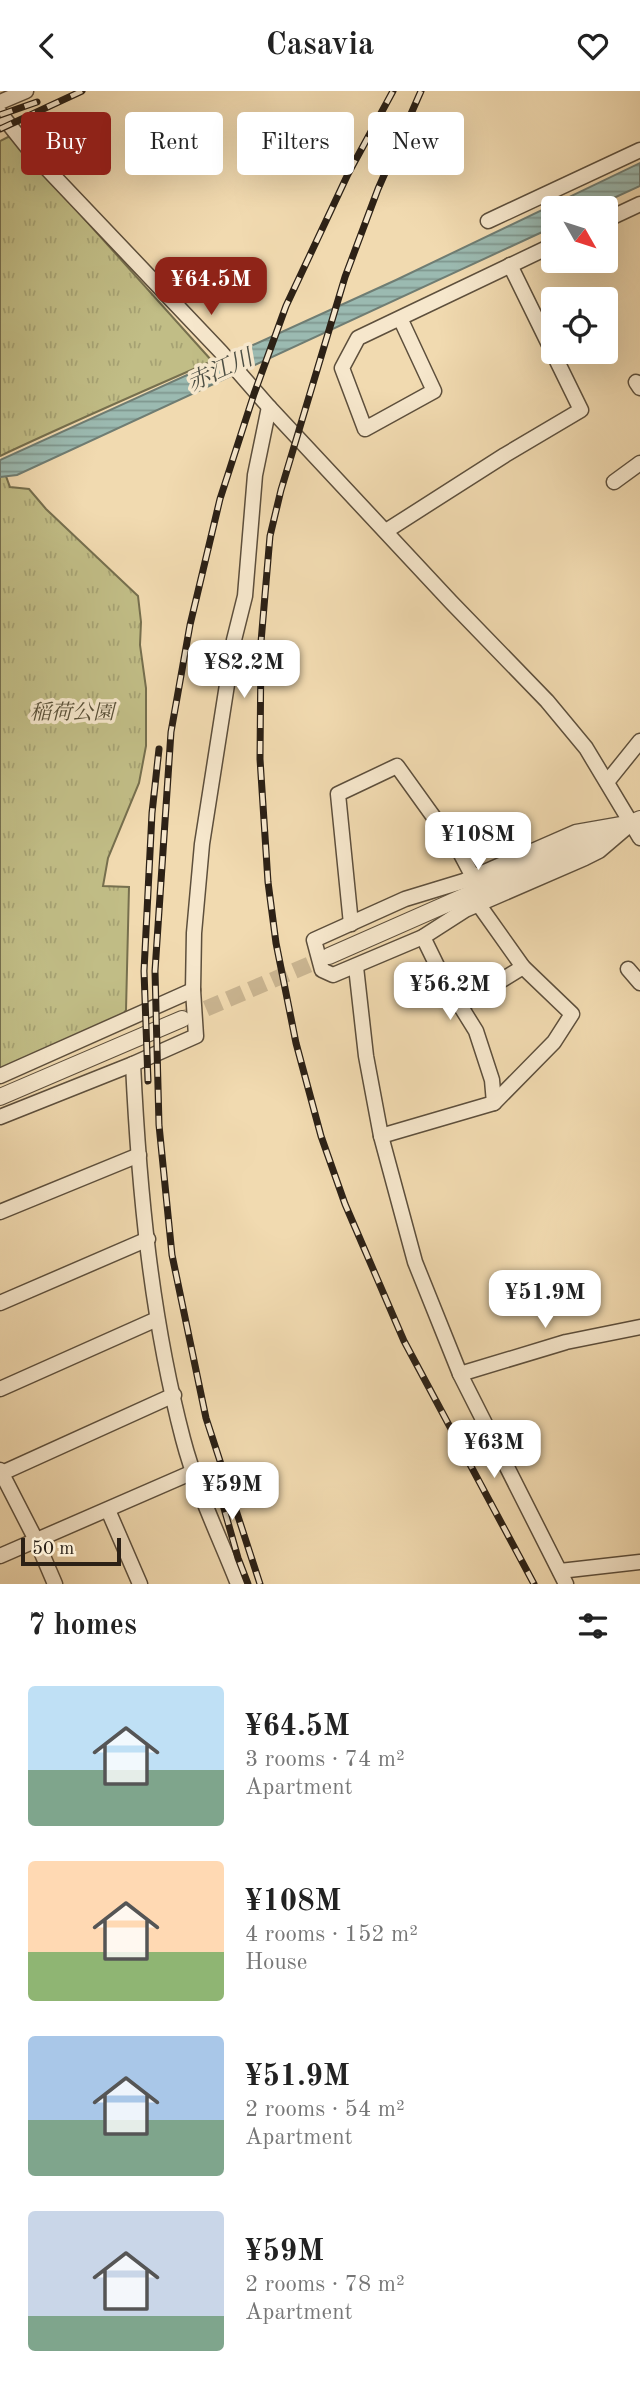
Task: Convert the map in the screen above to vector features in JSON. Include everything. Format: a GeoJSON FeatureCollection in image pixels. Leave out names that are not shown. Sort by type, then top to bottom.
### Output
{"type":"FeatureCollection","features":[{"type":"Feature","properties":{"kind":"street"},"geometry":{"type":"LineString","coordinates":[[0,102],[26,91]]}},
{"type":"Feature","properties":{"kind":"street"},"geometry":{"type":"LineString","coordinates":[[0,113],[31,152],[547,701],[586,748],[636,821],[640,838]]}},
{"type":"Feature","properties":{"kind":"street"},"geometry":{"type":"LineString","coordinates":[[488,221],[640,150]]}},
{"type":"Feature","properties":{"kind":"street"},"geometry":{"type":"LineString","coordinates":[[618,214],[640,204]]}},
{"type":"Feature","properties":{"kind":"street"},"geometry":{"type":"LineString","coordinates":[[400,318],[434,391],[365,429],[342,368],[358,338],[541,251]]}},
{"type":"Feature","properties":{"kind":"street"},"geometry":{"type":"LineString","coordinates":[[386,531],[581,410],[510,265]]}},
{"type":"Feature","properties":{"kind":"street"},"geometry":{"type":"LineString","coordinates":[[0,1117],[197,1036],[193,990],[194,933],[202,844],[234,640],[245,596],[255,475],[269,407]]}},
{"type":"Feature","properties":{"kind":"street"},"geometry":{"type":"LineString","coordinates":[[614,482],[640,463]]}},
{"type":"Feature","properties":{"kind":"street"},"geometry":{"type":"LineString","coordinates":[[607,782],[640,741]]}},
{"type":"Feature","properties":{"kind":"street"},"geometry":{"type":"LineString","coordinates":[[351,923],[338,794],[397,766],[454,841],[472,877]]}},
{"type":"Feature","properties":{"kind":"street"},"geometry":{"type":"LineString","coordinates":[[636,821],[592,854],[465,910],[423,937],[333,975],[322,970],[314,940],[405,899],[472,877],[576,832],[636,821]]}},
{"type":"Feature","properties":{"kind":"street"},"geometry":{"type":"LineString","coordinates":[[329,956],[636,821]]}},
{"type":"Feature","properties":{"kind":"street"},"geometry":{"type":"LineString","coordinates":[[381,1136],[494,1103],[554,1042],[572,1014],[523,967],[479,905]]}},
{"type":"Feature","properties":{"kind":"street"},"geometry":{"type":"LineString","coordinates":[[423,937],[443,978],[476,1031],[492,1080],[494,1103]]}},
{"type":"Feature","properties":{"kind":"street"},"geometry":{"type":"LineString","coordinates":[[356,967],[366,1056],[381,1136],[415,1262],[460,1374],[563,1577],[640,1562]]}},
{"type":"Feature","properties":{"kind":"street"},"geometry":{"type":"LineString","coordinates":[[460,1006],[523,967]]}},
{"type":"Feature","properties":{"kind":"street"},"geometry":{"type":"LineString","coordinates":[[628,969],[640,983]]}},
{"type":"Feature","properties":{"kind":"street"},"geometry":{"type":"LineString","coordinates":[[0,1076],[193,990]]}},
{"type":"Feature","properties":{"kind":"street"},"geometry":{"type":"LineString","coordinates":[[0,1097],[182,1019]]}},
{"type":"Feature","properties":{"kind":"street"},"geometry":{"type":"LineString","coordinates":[[133,1064],[139,1155],[157,1319],[183,1440],[238,1584]]}},
{"type":"Feature","properties":{"kind":"street"},"geometry":{"type":"LineString","coordinates":[[0,1212],[139,1155]]}},
{"type":"Feature","properties":{"kind":"street"},"geometry":{"type":"LineString","coordinates":[[0,1303],[148,1239]]}},
{"type":"Feature","properties":{"kind":"street"},"geometry":{"type":"LineString","coordinates":[[0,1389],[157,1319]]}},
{"type":"Feature","properties":{"kind":"street"},"geometry":{"type":"LineString","coordinates":[[460,1374],[566,1342],[640,1327]]}},
{"type":"Feature","properties":{"kind":"street"},"geometry":{"type":"LineString","coordinates":[[55,1584],[1,1471],[174,1395]]}},
{"type":"Feature","properties":{"kind":"street"},"geometry":{"type":"LineString","coordinates":[[0,1556],[193,1472]]}},
{"type":"Feature","properties":{"kind":"street"},"geometry":{"type":"LineString","coordinates":[[108,1510],[140,1584]]}},
{"type":"Feature","properties":{"kind":"green space"},"geometry":{"type":"Polygon","coordinates":[[[10,136],[21,148],[21,175],[45,175],[212,361],[0,456],[0,141],[10,136]]]}},
{"type":"Feature","properties":{"kind":"green space","name":"稲荷公園"},"geometry":{"type":"Polygon","coordinates":[[[0,460],[10,487],[29,489],[46,509],[138,596],[140,645],[146,688],[146,746],[139,783],[108,858],[103,886],[129,887],[126,1010],[122,1016],[0,1069],[0,460]]]}},
{"type":"Feature","properties":{"kind":"water"},"geometry":{"type":"Polygon","coordinates":[[[640,163],[640,186],[618,196],[571,196],[640,163]]]}},
{"type":"Feature","properties":{"kind":"water","name":"赤江川"},"geometry":{"type":"Polygon","coordinates":[[[541,210],[541,233],[17,475],[0,477],[0,460],[396,280],[541,210]]]}},
{"type":"Feature","properties":{"kind":"tunnel"},"geometry":{"type":"LineString","coordinates":[[184,1018],[329,956]]}},
{"type":"Feature","properties":{"kind":"railway"},"geometry":{"type":"LineString","coordinates":[[0,129],[82,91]]}},
{"type":"Feature","properties":{"kind":"railway"},"geometry":{"type":"LineString","coordinates":[[260,1584],[206,1418],[172,1255],[159,1125],[155,971],[171,732],[190,625],[220,499],[254,394],[286,306],[348,174],[393,91]]}},
{"type":"Feature","properties":{"kind":"railway"},"geometry":{"type":"LineString","coordinates":[[421,91],[378,189],[345,277],[281,490],[270,536],[261,642],[260,759],[268,882],[276,943],[296,1043],[321,1136],[345,1204],[404,1341],[534,1584]]}},
{"type":"Feature","properties":{"kind":"railway"},"geometry":{"type":"LineString","coordinates":[[0,115],[37,102]]}},
{"type":"Feature","properties":{"kind":"railway"},"geometry":{"type":"LineString","coordinates":[[148,1081],[144,971],[152,813],[159,749]]}},
{"type":"Feature","properties":{"kind":"railway"},"geometry":{"type":"LineString","coordinates":[[218,1487],[248,1584]]}}]}
